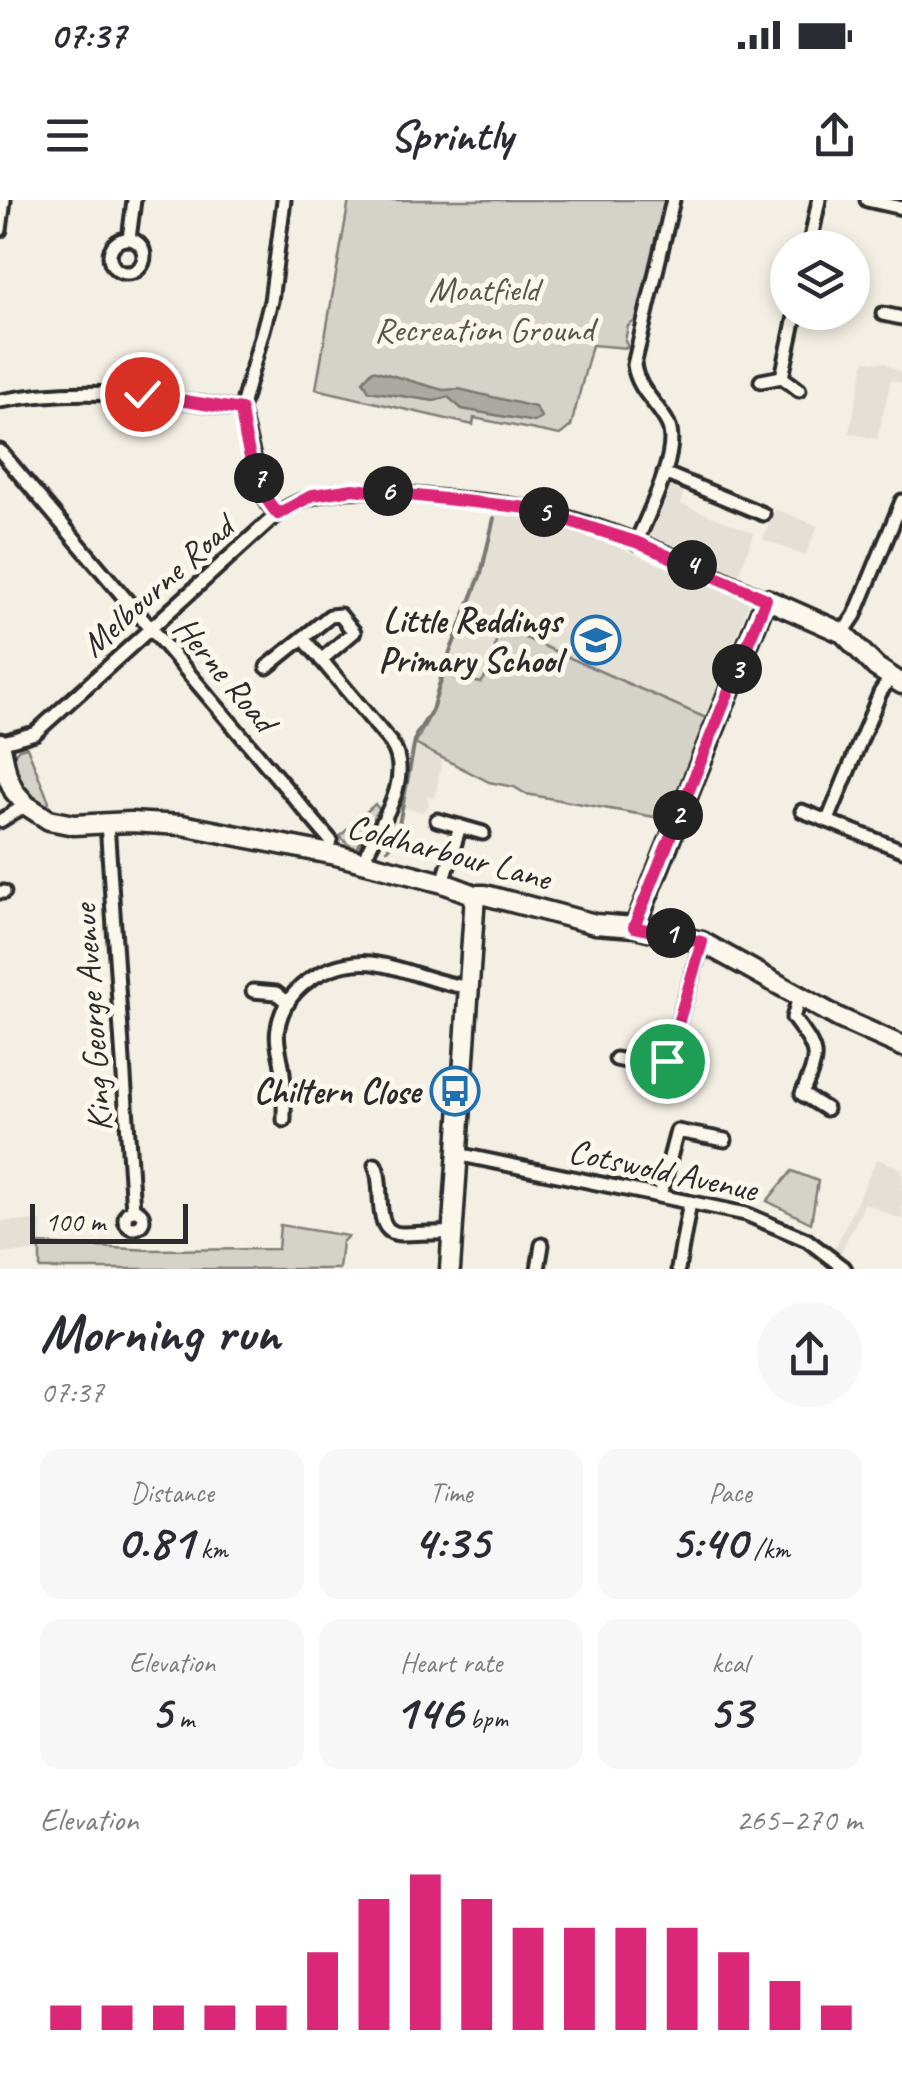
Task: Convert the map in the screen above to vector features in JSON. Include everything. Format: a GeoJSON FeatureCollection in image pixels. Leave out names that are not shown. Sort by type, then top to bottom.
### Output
{"type":"FeatureCollection","features":[{"type":"Feature","properties":{"kind":"street"},"geometry":{"type":"LineString","coordinates":[[0,230],[4,200]]}},
{"type":"Feature","properties":{"kind":"street"},"geometry":{"type":"LineString","coordinates":[[128,239],[134,200]]}},
{"type":"Feature","properties":{"kind":"street","name":"Melbourne Road"},"geometry":{"type":"LineString","coordinates":[[0,743],[34,732],[278,514],[268,504],[261,487],[241,410],[271,301],[284,200]]}},
{"type":"Feature","properties":{"kind":"street"},"geometry":{"type":"LineString","coordinates":[[636,542],[664,472],[670,429],[642,389],[634,365],[673,200]]}},
{"type":"Feature","properties":{"kind":"street"},"geometry":{"type":"LineString","coordinates":[[814,230],[820,200]]}},
{"type":"Feature","properties":{"kind":"street"},"geometry":{"type":"LineString","coordinates":[[867,200],[902,208]]}},
{"type":"Feature","properties":{"kind":"street"},"geometry":{"type":"LineString","coordinates":[[883,314],[902,318]]}},
{"type":"Feature","properties":{"kind":"street"},"geometry":{"type":"LineString","coordinates":[[782,377],[792,330]]}},
{"type":"Feature","properties":{"kind":"street"},"geometry":{"type":"LineString","coordinates":[[761,381],[782,377],[799,390]]}},
{"type":"Feature","properties":{"kind":"street"},"geometry":{"type":"LineString","coordinates":[[0,401],[97,392],[174,398],[241,410]]}},
{"type":"Feature","properties":{"kind":"street","name":"Herne Road"},"geometry":{"type":"LineString","coordinates":[[0,451],[331,841]]}},
{"type":"Feature","properties":{"kind":"street"},"geometry":{"type":"LineString","coordinates":[[664,472],[763,514]]}},
{"type":"Feature","properties":{"kind":"street"},"geometry":{"type":"LineString","coordinates":[[278,514],[313,495],[338,490],[374,490],[538,510],[636,542],[843,633],[863,656],[896,681],[880,693],[828,820]]}},
{"type":"Feature","properties":{"kind":"street"},"geometry":{"type":"LineString","coordinates":[[843,633],[855,615],[902,501]]}},
{"type":"Feature","properties":{"kind":"street"},"geometry":{"type":"LineString","coordinates":[[634,927],[766,599]]}},
{"type":"Feature","properties":{"kind":"street"},"geometry":{"type":"LineString","coordinates":[[267,667],[330,616],[340,615],[354,632],[321,660]]}},
{"type":"Feature","properties":{"kind":"street"},"geometry":{"type":"LineString","coordinates":[[302,638],[392,743],[398,756],[400,772],[396,787],[363,861]]}},
{"type":"Feature","properties":{"kind":"street"},"geometry":{"type":"LineString","coordinates":[[0,743],[11,785],[26,805],[0,822]]}},
{"type":"Feature","properties":{"kind":"street","name":"Coldharbour Lane"},"geometry":{"type":"LineString","coordinates":[[26,805],[48,820],[74,825],[182,826],[363,861],[475,895],[595,924],[634,927],[702,942],[720,948],[799,997],[902,1046]]}},
{"type":"Feature","properties":{"kind":"street"},"geometry":{"type":"LineString","coordinates":[[802,811],[902,850]]}},
{"type":"Feature","properties":{"kind":"street"},"geometry":{"type":"LineString","coordinates":[[437,820],[483,834]]}},
{"type":"Feature","properties":{"kind":"street","name":"King George Avenue"},"geometry":{"type":"LineString","coordinates":[[107,823],[133,1210]]}},
{"type":"Feature","properties":{"kind":"street"},"geometry":{"type":"LineString","coordinates":[[444,883],[460,826]]}},
{"type":"Feature","properties":{"kind":"street"},"geometry":{"type":"LineString","coordinates":[[450,1269],[475,895]]}},
{"type":"Feature","properties":{"kind":"street"},"geometry":{"type":"LineString","coordinates":[[616,1060],[654,1067],[667,1061],[702,942]]}},
{"type":"Feature","properties":{"kind":"street"},"geometry":{"type":"LineString","coordinates":[[284,1120],[284,1073],[277,1030],[288,1004],[324,970],[347,962],[392,966],[468,988]]}},
{"type":"Feature","properties":{"kind":"street"},"geometry":{"type":"LineString","coordinates":[[253,991],[276,993],[288,1004]]}},
{"type":"Feature","properties":{"kind":"street"},"geometry":{"type":"LineString","coordinates":[[799,997],[793,1018],[814,1046],[816,1058],[802,1094],[826,1109]]}},
{"type":"Feature","properties":{"kind":"street"},"geometry":{"type":"LineString","coordinates":[[660,1196],[677,1131],[725,1140]]}},
{"type":"Feature","properties":{"kind":"street","name":"Cotswold Avenue"},"geometry":{"type":"LineString","coordinates":[[457,1154],[746,1214],[807,1240],[845,1269]]}},
{"type":"Feature","properties":{"kind":"street"},"geometry":{"type":"LineString","coordinates":[[375,1165],[382,1182],[381,1218],[388,1228],[400,1234],[452,1233]]}},
{"type":"Feature","properties":{"kind":"street"},"geometry":{"type":"LineString","coordinates":[[678,1269],[690,1202]]}},
{"type":"Feature","properties":{"kind":"street"},"geometry":{"type":"LineString","coordinates":[[538,1269],[542,1245]]}},
{"type":"Feature","properties":{"kind":"shaded area"},"geometry":{"type":"Polygon","coordinates":[[[865,361],[886,363],[902,374],[902,383],[891,380],[877,439],[849,433],[865,361]]]}},
{"type":"Feature","properties":{"kind":"shaded area"},"geometry":{"type":"Polygon","coordinates":[[[373,370],[443,390],[459,389],[535,407],[542,418],[534,422],[462,409],[448,397],[434,401],[369,391],[363,381],[373,370]]]}},
{"type":"Feature","properties":{"kind":"shaded area"},"geometry":{"type":"Polygon","coordinates":[[[668,486],[683,492],[681,504],[754,533],[738,576],[644,536],[668,486]]]}},
{"type":"Feature","properties":{"kind":"shaded area"},"geometry":{"type":"Polygon","coordinates":[[[775,509],[818,526],[805,556],[763,539],[775,509]]]}},
{"type":"Feature","properties":{"kind":"shaded area","name":"Little Reddings Primary School"},"geometry":{"type":"Polygon","coordinates":[[[496,514],[550,522],[591,536],[749,602],[666,819],[526,794],[489,782],[443,756],[435,797],[427,796],[429,805],[422,812],[404,808],[415,744],[432,712],[496,514]]]}},
{"type":"Feature","properties":{"kind":"shaded area"},"geometry":{"type":"Polygon","coordinates":[[[877,1159],[902,1169],[902,1220],[865,1203],[840,1254],[834,1250],[877,1159]]]}},
{"type":"Feature","properties":{"kind":"shaded area"},"geometry":{"type":"Polygon","coordinates":[[[0,1221],[42,1221],[40,1252],[0,1253],[0,1221]]]}},
{"type":"Feature","properties":{"kind":"green space","name":"Moatfield Recreation Ground"},"geometry":{"type":"Polygon","coordinates":[[[349,200],[668,200],[639,318],[628,326],[625,341],[629,348],[592,345],[571,426],[560,435],[474,418],[473,425],[316,389],[349,200]]]}},
{"type":"Feature","properties":{"kind":"green space"},"geometry":{"type":"Polygon","coordinates":[[[498,626],[706,718],[666,819],[526,794],[489,782],[415,744],[432,712],[444,674],[481,683],[492,667],[498,626]]]}},
{"type":"Feature","properties":{"kind":"green space"},"geometry":{"type":"Polygon","coordinates":[[[27,747],[49,802],[47,807],[31,796],[15,771],[13,756],[27,747]]]}},
{"type":"Feature","properties":{"kind":"green space"},"geometry":{"type":"Polygon","coordinates":[[[375,804],[379,809],[357,848],[348,845],[340,836],[375,804]]]}},
{"type":"Feature","properties":{"kind":"green space"},"geometry":{"type":"Polygon","coordinates":[[[792,1171],[818,1181],[811,1223],[767,1201],[792,1171]]]}},
{"type":"Feature","properties":{"kind":"green space"},"geometry":{"type":"Polygon","coordinates":[[[280,1225],[348,1236],[342,1242],[339,1269],[40,1269],[40,1244],[151,1250],[278,1249],[280,1225]]]}},
{"type":"Feature","properties":{"kind":"waterway"},"geometry":{"type":"LineString","coordinates":[[388,849],[397,835],[416,735],[432,710],[444,667],[481,574],[494,518]]}},
{"type":"Feature","properties":{"kind":"place","name":"Little Reddings Primary School"},"geometry":{"type":"Point","coordinates":[596,640]}},
{"type":"Feature","properties":{"kind":"place","name":"Chiltern Close"},"geometry":{"type":"Point","coordinates":[455,1091]}},
{"type":"Feature","properties":{"kind":"route"},"geometry":{"type":"LineString","coordinates":[[142,394],[241,410],[261,487],[268,504],[278,514],[313,495],[353,489],[528,508],[636,542],[766,599],[634,927],[702,942],[667,1061]]}}]}
